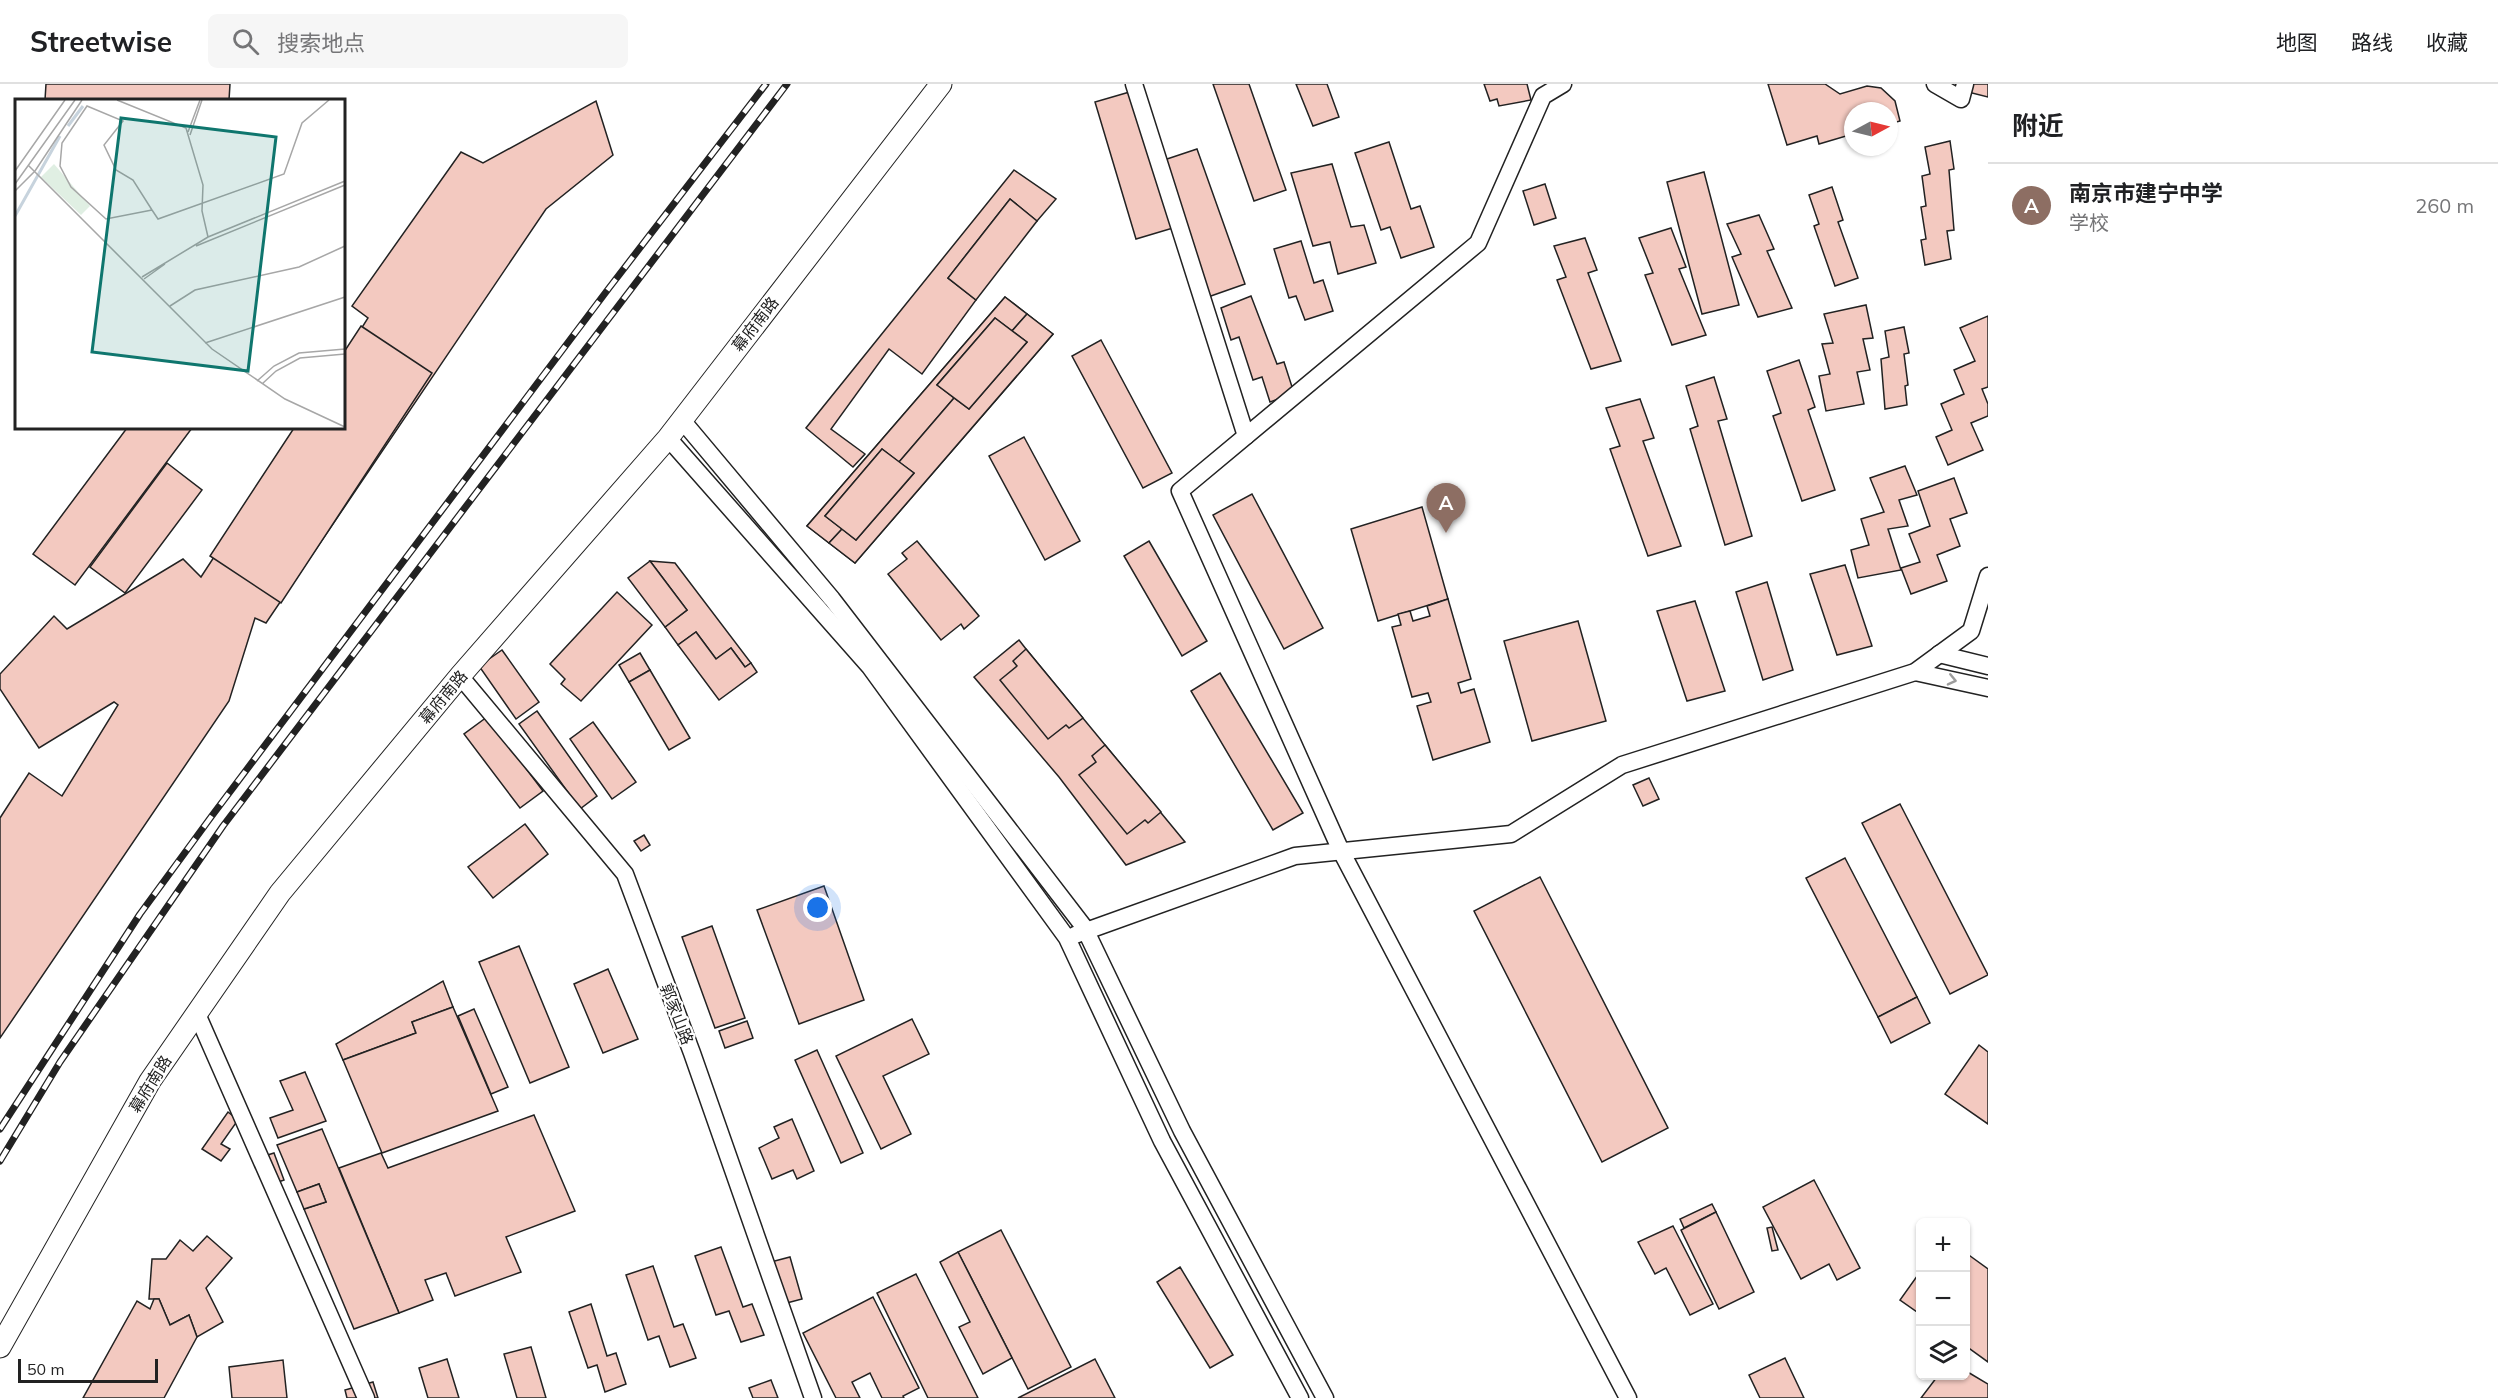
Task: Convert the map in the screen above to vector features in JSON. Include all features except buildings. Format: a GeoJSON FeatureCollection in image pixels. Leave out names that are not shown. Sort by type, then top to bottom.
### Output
{"type":"FeatureCollection","features":[{"type":"Feature","properties":{"kind":"street","name":"幕府南路"},"geometry":{"type":"LineString","coordinates":[[0,1347],[150,1081],[280,893],[460,676],[668,438],[941,84]]}},
{"type":"Feature","properties":{"kind":"street"},"geometry":{"type":"LineString","coordinates":[[1134,84],[1246,436]]}},
{"type":"Feature","properties":{"kind":"street"},"geometry":{"type":"LineString","coordinates":[[1563,84],[1543,96],[1478,243],[1179,491],[1341,851],[1628,1398]]}},
{"type":"Feature","properties":{"kind":"street"},"geometry":{"type":"LineString","coordinates":[[1935,84],[1961,99],[1965,84]]}},
{"type":"Feature","properties":{"kind":"street"},"geometry":{"type":"LineString","coordinates":[[681,419],[832,599],[1084,927],[1182,1131],[1325,1398]]}},
{"type":"Feature","properties":{"kind":"street"},"geometry":{"type":"LineString","coordinates":[[668,438],[870,667],[1067,938],[1162,1141],[1300,1398]]}},
{"type":"Feature","properties":{"kind":"street"},"geometry":{"type":"LineString","coordinates":[[1067,938],[1295,856],[1511,834],[1622,765],[1915,672],[1971,631],[1988,576]]}},
{"type":"Feature","properties":{"kind":"street"},"geometry":{"type":"LineString","coordinates":[[1939,654],[1988,666]]}},
{"type":"Feature","properties":{"kind":"street"},"geometry":{"type":"LineString","coordinates":[[1915,672],[1988,688]]}},
{"type":"Feature","properties":{"kind":"street","name":"郭家山路"},"geometry":{"type":"LineString","coordinates":[[460,676],[625,874],[692,1053],[813,1398]]}},
{"type":"Feature","properties":{"kind":"street"},"geometry":{"type":"LineString","coordinates":[[196,1014],[366,1398]]}},
{"type":"Feature","properties":{"kind":"railway"},"geometry":{"type":"LineString","coordinates":[[0,1129],[140,914],[211,817],[609,288],[766,84]]}},
{"type":"Feature","properties":{"kind":"railway"},"geometry":{"type":"LineString","coordinates":[[0,1161],[60,1062],[223,826],[787,84]]}},
{"type":"Feature","properties":{"kind":"place","name":"南京市建宁中学"},"geometry":{"type":"Point","coordinates":[1446,533]}}]}
